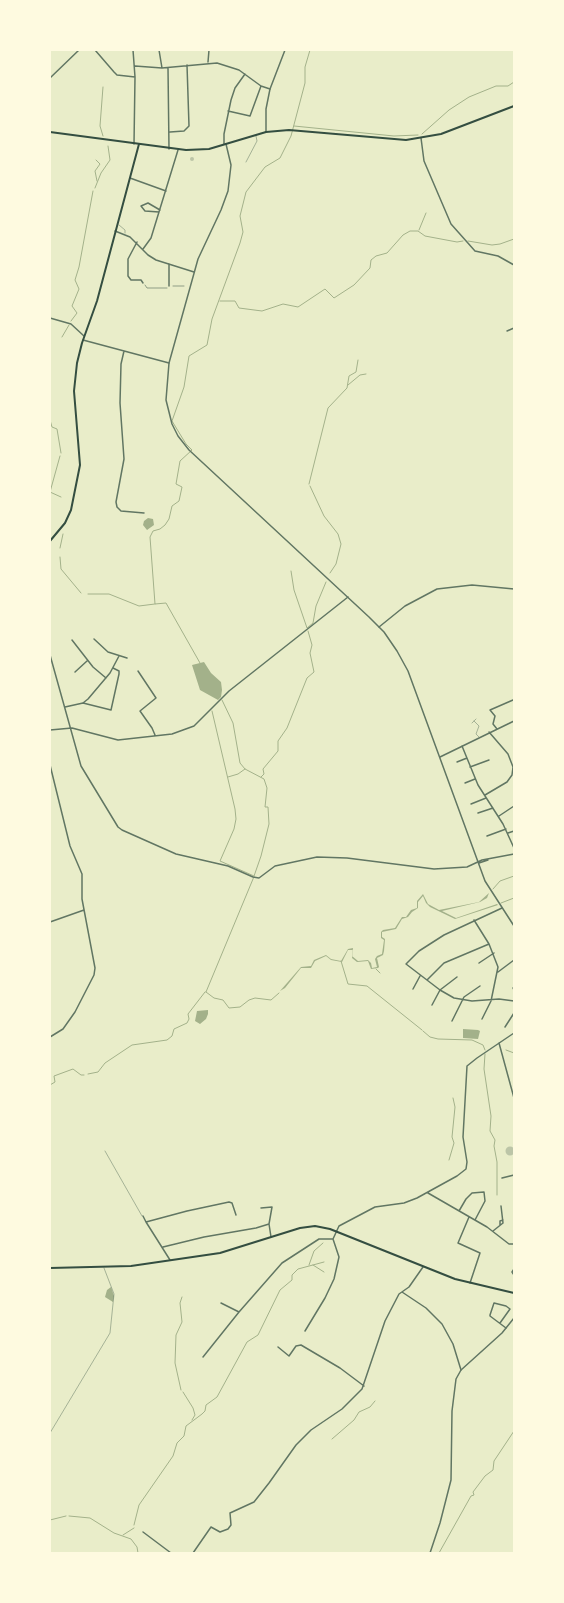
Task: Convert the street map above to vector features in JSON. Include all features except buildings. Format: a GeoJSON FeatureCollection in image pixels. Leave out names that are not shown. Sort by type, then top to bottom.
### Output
{"type":"FeatureCollection","features":[{"type":"Feature","properties":{"kind":"main road"},"geometry":{"type":"LineString","coordinates":[[50,132],[178,150],[200,150],[266,132],[289,130],[388,139],[421,138],[453,130],[514,106]]}},
{"type":"Feature","properties":{"kind":"main road"},"geometry":{"type":"LineString","coordinates":[[50,541],[69,516],[80,468],[80,449],[74,389],[77,363],[83,340],[97,301],[138,144]]}},
{"type":"Feature","properties":{"kind":"main road"},"geometry":{"type":"LineString","coordinates":[[50,1268],[131,1266],[220,1253],[308,1226],[322,1227],[337,1231],[423,1267],[470,1283],[514,1293]]}},
{"type":"Feature","properties":{"kind":"street"},"geometry":{"type":"LineString","coordinates":[[50,78],[79,50]]}},
{"type":"Feature","properties":{"kind":"street"},"geometry":{"type":"LineString","coordinates":[[95,50],[117,75],[135,77]]}},
{"type":"Feature","properties":{"kind":"street"},"geometry":{"type":"LineString","coordinates":[[133,50],[135,66],[134,144]]}},
{"type":"Feature","properties":{"kind":"street"},"geometry":{"type":"LineString","coordinates":[[159,50],[162,68]]}},
{"type":"Feature","properties":{"kind":"street"},"geometry":{"type":"LineString","coordinates":[[208,50],[208,63]]}},
{"type":"Feature","properties":{"kind":"street"},"geometry":{"type":"LineString","coordinates":[[266,132],[266,108],[270,89],[285,50]]}},
{"type":"Feature","properties":{"kind":"street"},"geometry":{"type":"LineString","coordinates":[[135,66],[168,68],[208,63],[232,67],[261,86],[270,89]]}},
{"type":"Feature","properties":{"kind":"street"},"geometry":{"type":"LineString","coordinates":[[170,132],[184,131],[189,126],[187,65]]}},
{"type":"Feature","properties":{"kind":"street"},"geometry":{"type":"LineString","coordinates":[[168,68],[170,132],[169,149]]}},
{"type":"Feature","properties":{"kind":"street"},"geometry":{"type":"LineString","coordinates":[[244,74],[235,88],[228,111],[224,137],[231,166],[228,191],[194,272],[169,363],[166,406],[175,431],[190,450],[379,627],[397,651],[408,671],[478,863],[487,884],[514,926]]}},
{"type":"Feature","properties":{"kind":"street"},"geometry":{"type":"LineString","coordinates":[[228,111],[250,116],[261,86]]}},
{"type":"Feature","properties":{"kind":"street"},"geometry":{"type":"LineString","coordinates":[[421,138],[424,161],[439,200],[451,224],[475,251],[498,256],[514,265]]}},
{"type":"Feature","properties":{"kind":"street"},"geometry":{"type":"LineString","coordinates":[[143,249],[150,241],[178,150]]}},
{"type":"Feature","properties":{"kind":"street"},"geometry":{"type":"LineString","coordinates":[[130,178],[166,191]]}},
{"type":"Feature","properties":{"kind":"street"},"geometry":{"type":"LineString","coordinates":[[148,203],[160,211],[145,211],[141,206],[148,203]]}},
{"type":"Feature","properties":{"kind":"street"},"geometry":{"type":"LineString","coordinates":[[115,232],[125,234],[137,242],[153,259],[194,272]]}},
{"type":"Feature","properties":{"kind":"street"},"geometry":{"type":"LineString","coordinates":[[137,242],[129,258],[128,276],[131,280],[140,280],[143,283]]}},
{"type":"Feature","properties":{"kind":"street"},"geometry":{"type":"LineString","coordinates":[[169,264],[169,286]]}},
{"type":"Feature","properties":{"kind":"street"},"geometry":{"type":"LineString","coordinates":[[50,318],[71,324],[85,336]]}},
{"type":"Feature","properties":{"kind":"street"},"geometry":{"type":"LineString","coordinates":[[507,331],[514,328]]}},
{"type":"Feature","properties":{"kind":"street"},"geometry":{"type":"LineString","coordinates":[[83,340],[169,363]]}},
{"type":"Feature","properties":{"kind":"street"},"geometry":{"type":"LineString","coordinates":[[124,351],[121,364],[120,403],[124,459],[116,502],[117,507],[121,511],[144,513]]}},
{"type":"Feature","properties":{"kind":"street"},"geometry":{"type":"LineString","coordinates":[[379,627],[405,606],[437,589],[472,585],[514,589]]}},
{"type":"Feature","properties":{"kind":"street"},"geometry":{"type":"LineString","coordinates":[[50,730],[72,728],[118,740],[172,734],[197,724],[229,691],[348,597]]}},
{"type":"Feature","properties":{"kind":"street"},"geometry":{"type":"LineString","coordinates":[[94,639],[108,652],[127,658]]}},
{"type":"Feature","properties":{"kind":"street"},"geometry":{"type":"LineString","coordinates":[[72,640],[88,661],[106,678]]}},
{"type":"Feature","properties":{"kind":"street"},"geometry":{"type":"LineString","coordinates":[[50,655],[72,728],[81,766],[122,830],[176,854],[228,866],[254,878],[259,878],[275,866],[317,857],[347,858],[434,870],[467,867],[514,854]]}},
{"type":"Feature","properties":{"kind":"street"},"geometry":{"type":"LineString","coordinates":[[83,703],[106,678],[119,656]]}},
{"type":"Feature","properties":{"kind":"street"},"geometry":{"type":"LineString","coordinates":[[75,672],[88,661]]}},
{"type":"Feature","properties":{"kind":"street"},"geometry":{"type":"LineString","coordinates":[[65,707],[83,703],[111,710],[119,674],[119,671],[113,668]]}},
{"type":"Feature","properties":{"kind":"street"},"geometry":{"type":"LineString","coordinates":[[138,671],[156,698],[140,711],[152,728],[155,736]]}},
{"type":"Feature","properties":{"kind":"street"},"geometry":{"type":"LineString","coordinates":[[497,729],[493,724],[495,716],[490,710],[513,700]]}},
{"type":"Feature","properties":{"kind":"street"},"geometry":{"type":"LineString","coordinates":[[439,757],[514,721]]}},
{"type":"Feature","properties":{"kind":"street"},"geometry":{"type":"LineString","coordinates":[[484,796],[507,782],[512,775],[513,768],[508,754],[489,732]]}},
{"type":"Feature","properties":{"kind":"street"},"geometry":{"type":"LineString","coordinates":[[462,746],[475,779],[484,796],[506,829],[514,848]]}},
{"type":"Feature","properties":{"kind":"street"},"geometry":{"type":"LineString","coordinates":[[457,762],[467,758]]}},
{"type":"Feature","properties":{"kind":"street"},"geometry":{"type":"LineString","coordinates":[[470,767],[489,760]]}},
{"type":"Feature","properties":{"kind":"street"},"geometry":{"type":"LineString","coordinates":[[50,765],[70,846],[82,874],[84,910],[94,972],[78,1008],[63,1029],[50,1038]]}},
{"type":"Feature","properties":{"kind":"street"},"geometry":{"type":"LineString","coordinates":[[465,783],[475,779]]}},
{"type":"Feature","properties":{"kind":"street"},"geometry":{"type":"LineString","coordinates":[[471,804],[486,798]]}},
{"type":"Feature","properties":{"kind":"street"},"geometry":{"type":"LineString","coordinates":[[498,816],[514,806]]}},
{"type":"Feature","properties":{"kind":"street"},"geometry":{"type":"LineString","coordinates":[[478,814],[493,808]]}},
{"type":"Feature","properties":{"kind":"street"},"geometry":{"type":"LineString","coordinates":[[487,836],[506,829]]}},
{"type":"Feature","properties":{"kind":"street"},"geometry":{"type":"LineString","coordinates":[[508,833],[514,831]]}},
{"type":"Feature","properties":{"kind":"street"},"geometry":{"type":"LineString","coordinates":[[502,908],[474,920],[430,944],[406,964],[420,976],[454,998],[463,1000],[491,999],[514,1001]]}},
{"type":"Feature","properties":{"kind":"street"},"geometry":{"type":"LineString","coordinates":[[50,922],[84,910]]}},
{"type":"Feature","properties":{"kind":"street"},"geometry":{"type":"LineString","coordinates":[[474,920],[494,953],[498,972],[491,999],[482,1019]]}},
{"type":"Feature","properties":{"kind":"street"},"geometry":{"type":"LineString","coordinates":[[426,980],[444,963],[489,944]]}},
{"type":"Feature","properties":{"kind":"street"},"geometry":{"type":"LineString","coordinates":[[479,964],[494,953]]}},
{"type":"Feature","properties":{"kind":"street"},"geometry":{"type":"LineString","coordinates":[[498,972],[514,960]]}},
{"type":"Feature","properties":{"kind":"street"},"geometry":{"type":"LineString","coordinates":[[413,989],[420,976]]}},
{"type":"Feature","properties":{"kind":"street"},"geometry":{"type":"LineString","coordinates":[[432,1005],[440,990],[457,977]]}},
{"type":"Feature","properties":{"kind":"street"},"geometry":{"type":"LineString","coordinates":[[452,1020],[464,997],[480,986]]}},
{"type":"Feature","properties":{"kind":"street"},"geometry":{"type":"LineString","coordinates":[[505,1027],[514,1013]]}},
{"type":"Feature","properties":{"kind":"street"},"geometry":{"type":"LineString","coordinates":[[305,1331],[325,1298],[334,1279],[339,1257],[333,1239],[339,1226],[375,1207],[404,1203],[457,1176],[466,1169],[467,1162],[464,1137],[467,1066],[514,1033]]}},
{"type":"Feature","properties":{"kind":"street"},"geometry":{"type":"LineString","coordinates":[[499,1043],[514,1098]]}},
{"type":"Feature","properties":{"kind":"street"},"geometry":{"type":"LineString","coordinates":[[502,1178],[514,1175]]}},
{"type":"Feature","properties":{"kind":"street"},"geometry":{"type":"LineString","coordinates":[[427,1192],[493,1230],[509,1244],[514,1244]]}},
{"type":"Feature","properties":{"kind":"street"},"geometry":{"type":"LineString","coordinates":[[459,1211],[466,1199],[472,1193],[484,1192],[485,1201],[475,1220]]}},
{"type":"Feature","properties":{"kind":"street"},"geometry":{"type":"LineString","coordinates":[[146,1222],[186,1211],[229,1202],[232,1203],[236,1215]]}},
{"type":"Feature","properties":{"kind":"street"},"geometry":{"type":"LineString","coordinates":[[493,1230],[503,1223],[501,1206]]}},
{"type":"Feature","properties":{"kind":"street"},"geometry":{"type":"LineString","coordinates":[[261,1208],[272,1207],[270,1224],[271,1237]]}},
{"type":"Feature","properties":{"kind":"street"},"geometry":{"type":"LineString","coordinates":[[143,1216],[170,1260]]}},
{"type":"Feature","properties":{"kind":"street"},"geometry":{"type":"LineString","coordinates":[[469,1217],[458,1243],[480,1253],[470,1283]]}},
{"type":"Feature","properties":{"kind":"street"},"geometry":{"type":"LineString","coordinates":[[163,1248],[203,1237],[255,1229],[270,1224]]}},
{"type":"Feature","properties":{"kind":"street"},"geometry":{"type":"LineString","coordinates":[[203,1357],[269,1276],[288,1258],[319,1239],[333,1239]]}},
{"type":"Feature","properties":{"kind":"street"},"geometry":{"type":"LineString","coordinates":[[194,1553],[211,1527],[220,1532],[224,1532],[228,1529],[230,1525],[230,1514],[254,1502],[296,1445],[320,1423],[342,1409],[364,1386],[385,1321],[402,1292],[409,1287],[423,1267]]}},
{"type":"Feature","properties":{"kind":"street"},"geometry":{"type":"LineString","coordinates":[[514,1269],[512,1272],[514,1275]]}},
{"type":"Feature","properties":{"kind":"street"},"geometry":{"type":"LineString","coordinates":[[402,1292],[426,1308],[442,1324],[453,1344],[461,1370]]}},
{"type":"Feature","properties":{"kind":"street"},"geometry":{"type":"LineString","coordinates":[[221,1303],[239,1312]]}},
{"type":"Feature","properties":{"kind":"street"},"geometry":{"type":"LineString","coordinates":[[500,1323],[510,1309],[506,1306],[494,1303],[490,1315],[506,1328]]}},
{"type":"Feature","properties":{"kind":"street"},"geometry":{"type":"LineString","coordinates":[[430,1553],[440,1523],[451,1480],[452,1411],[456,1379],[461,1370],[506,1328],[514,1318]]}},
{"type":"Feature","properties":{"kind":"street"},"geometry":{"type":"LineString","coordinates":[[278,1347],[289,1356],[296,1346],[301,1345],[340,1368],[364,1386]]}},
{"type":"Feature","properties":{"kind":"street"},"geometry":{"type":"LineString","coordinates":[[143,1532],[171,1553]]}},
{"type":"Feature","properties":{"kind":"lane"},"geometry":{"type":"LineString","coordinates":[[246,162],[257,141],[256,135]]}},
{"type":"Feature","properties":{"kind":"lane"},"geometry":{"type":"LineString","coordinates":[[117,224],[125,230],[125,234]]}},
{"type":"Feature","properties":{"kind":"lane"},"geometry":{"type":"LineString","coordinates":[[472,723],[476,719]]}},
{"type":"Feature","properties":{"kind":"lane"},"geometry":{"type":"LineString","coordinates":[[474,721],[479,726],[476,734],[479,737]]}},
{"type":"Feature","properties":{"kind":"lane"},"geometry":{"type":"LineString","coordinates":[[104,1151],[143,1216]]}},
{"type":"Feature","properties":{"kind":"lane"},"geometry":{"type":"LineString","coordinates":[[50,1433],[110,1333],[114,1294],[104,1267]]}},
{"type":"Feature","properties":{"kind":"path"},"geometry":{"type":"LineString","coordinates":[[143,283],[147,288],[184,286]]}},
{"type":"Feature","properties":{"kind":"shaded area"},"geometry":{"type":"Polygon","coordinates":[[[148,518],[153,519],[154,525],[147,530],[143,525],[144,521],[148,518]]]}},
{"type":"Feature","properties":{"kind":"shaded area"},"geometry":{"type":"Polygon","coordinates":[[[204,662],[211,673],[221,682],[221,697],[218,700],[200,690],[192,665],[204,662]]]}},
{"type":"Feature","properties":{"kind":"shaded area"},"geometry":{"type":"Polygon","coordinates":[[[489,893],[487,898],[480,902],[442,911],[456,918],[497,904],[498,905],[455,919],[430,907],[426,903],[423,896],[418,902],[418,908],[408,917],[402,919],[396,929],[382,932],[382,937],[385,939],[384,951],[383,955],[377,958],[378,968],[371,969],[368,961],[357,962],[352,958],[352,956],[358,961],[368,960],[371,963],[372,968],[377,967],[375,959],[377,956],[382,954],[384,940],[381,938],[381,932],[383,930],[395,928],[402,917],[406,917],[411,910],[417,908],[417,901],[423,894],[428,904],[439,910],[479,902],[489,893]]]}},
{"type":"Feature","properties":{"kind":"shaded area"},"geometry":{"type":"Polygon","coordinates":[[[353,948],[353,950],[348,950],[342,962],[331,960],[326,956],[315,961],[311,968],[301,968],[285,988],[280,991],[301,967],[311,966],[314,960],[326,955],[331,959],[341,961],[348,949],[353,948]]]}},
{"type":"Feature","properties":{"kind":"shaded area"},"geometry":{"type":"Polygon","coordinates":[[[208,1010],[206,1019],[200,1024],[195,1021],[197,1011],[208,1010]]]}},
{"type":"Feature","properties":{"kind":"shaded area"},"geometry":{"type":"Polygon","coordinates":[[[463,1029],[480,1031],[478,1039],[463,1038],[463,1029]]]}},
{"type":"Feature","properties":{"kind":"shaded area"},"geometry":{"type":"Polygon","coordinates":[[[111,1287],[114,1296],[113,1302],[105,1297],[107,1290],[111,1287]]]}},
{"type":"Feature","properties":{"kind":"waterway"},"geometry":{"type":"LineString","coordinates":[[200,663],[166,603],[155,604],[150,537],[153,531],[160,529],[165,525],[169,519],[172,506],[179,501],[182,487],[176,484],[180,461],[192,450],[186,444],[172,421],[184,387],[189,356],[207,345],[212,319],[243,232],[240,216],[246,192],[265,167],[280,158],[291,136],[305,83],[305,67],[310,50]]}},
{"type":"Feature","properties":{"kind":"waterway"},"geometry":{"type":"LineString","coordinates":[[422,134],[449,110],[469,97],[496,86],[508,86],[514,82]]}},
{"type":"Feature","properties":{"kind":"waterway"},"geometry":{"type":"LineString","coordinates":[[103,87],[100,126],[103,136]]}},
{"type":"Feature","properties":{"kind":"waterway"},"geometry":{"type":"LineString","coordinates":[[294,126],[394,136],[418,135]]}},
{"type":"Feature","properties":{"kind":"waterway"},"geometry":{"type":"LineString","coordinates":[[95,188],[101,173],[110,160],[108,146]]}},
{"type":"Feature","properties":{"kind":"waterway"},"geometry":{"type":"LineString","coordinates":[[96,160],[100,164],[95,171],[97,181]]}},
{"type":"Feature","properties":{"kind":"waterway"},"geometry":{"type":"LineString","coordinates":[[71,321],[77,313],[72,306],[79,289],[75,280],[79,267],[93,191]]}},
{"type":"Feature","properties":{"kind":"waterway"},"geometry":{"type":"LineString","coordinates":[[419,230],[426,213]]}},
{"type":"Feature","properties":{"kind":"waterway"},"geometry":{"type":"LineString","coordinates":[[220,301],[235,301],[239,308],[262,311],[283,304],[298,307],[325,289],[334,298],[354,285],[370,268],[371,260],[376,256],[387,253],[403,235],[410,231],[418,231],[425,236],[457,242],[463,241]]}},
{"type":"Feature","properties":{"kind":"waterway"},"geometry":{"type":"LineString","coordinates":[[468,241],[492,245],[514,239]]}},
{"type":"Feature","properties":{"kind":"waterway"},"geometry":{"type":"LineString","coordinates":[[62,337],[69,325]]}},
{"type":"Feature","properties":{"kind":"waterway"},"geometry":{"type":"LineString","coordinates":[[309,484],[328,408],[347,388],[349,376],[356,372],[358,360]]}},
{"type":"Feature","properties":{"kind":"waterway"},"geometry":{"type":"LineString","coordinates":[[348,385],[360,375],[366,374]]}},
{"type":"Feature","properties":{"kind":"waterway"},"geometry":{"type":"LineString","coordinates":[[50,420],[52,427],[57,429],[61,453]]}},
{"type":"Feature","properties":{"kind":"waterway"},"geometry":{"type":"LineString","coordinates":[[60,456],[50,492],[61,497]]}},
{"type":"Feature","properties":{"kind":"waterway"},"geometry":{"type":"LineString","coordinates":[[310,486],[324,516],[338,534],[341,544],[336,564],[330,573]]}},
{"type":"Feature","properties":{"kind":"waterway"},"geometry":{"type":"LineString","coordinates":[[60,548],[63,534]]}},
{"type":"Feature","properties":{"kind":"waterway"},"geometry":{"type":"LineString","coordinates":[[60,557],[61,569],[81,593]]}},
{"type":"Feature","properties":{"kind":"waterway"},"geometry":{"type":"LineString","coordinates":[[291,571],[294,590],[307,628],[313,623],[316,606],[326,582]]}},
{"type":"Feature","properties":{"kind":"waterway"},"geometry":{"type":"LineString","coordinates":[[88,594],[109,594],[139,606],[155,604]]}},
{"type":"Feature","properties":{"kind":"waterway"},"geometry":{"type":"LineString","coordinates":[[261,777],[264,774],[263,769],[278,751],[278,741],[287,728],[307,678],[314,672],[310,653],[312,645],[308,631]]}},
{"type":"Feature","properties":{"kind":"waterway"},"geometry":{"type":"LineString","coordinates":[[206,992],[253,879],[261,856],[269,824],[268,807],[265,807],[267,788],[264,779],[245,769],[240,763],[233,723],[222,700]]}},
{"type":"Feature","properties":{"kind":"waterway"},"geometry":{"type":"LineString","coordinates":[[212,711],[236,819],[234,829],[220,861],[254,876]]}},
{"type":"Feature","properties":{"kind":"waterway"},"geometry":{"type":"LineString","coordinates":[[228,777],[238,774],[245,769]]}},
{"type":"Feature","properties":{"kind":"waterway"},"geometry":{"type":"LineString","coordinates":[[493,889],[500,881],[514,876]]}},
{"type":"Feature","properties":{"kind":"waterway"},"geometry":{"type":"LineString","coordinates":[[501,903],[514,898]]}},
{"type":"Feature","properties":{"kind":"waterway"},"geometry":{"type":"LineString","coordinates":[[341,961],[348,984],[367,986],[422,1030]]}},
{"type":"Feature","properties":{"kind":"waterway"},"geometry":{"type":"LineString","coordinates":[[376,969],[380,973]]}},
{"type":"Feature","properties":{"kind":"waterway"},"geometry":{"type":"LineString","coordinates":[[88,1074],[98,1072],[105,1063],[132,1045],[167,1040],[172,1036],[174,1029],[187,1023],[189,1019],[188,1014],[205,992]]}},
{"type":"Feature","properties":{"kind":"waterway"},"geometry":{"type":"LineString","coordinates":[[206,992],[214,998],[223,1000],[229,1008],[240,1007],[249,1000],[255,998],[271,1000],[279,993]]}},
{"type":"Feature","properties":{"kind":"waterway"},"geometry":{"type":"LineString","coordinates":[[423,1031],[430,1037],[438,1039],[472,1040],[483,1045],[485,1050]]}},
{"type":"Feature","properties":{"kind":"waterway"},"geometry":{"type":"LineString","coordinates":[[506,1050],[514,1053]]}},
{"type":"Feature","properties":{"kind":"waterway"},"geometry":{"type":"LineString","coordinates":[[485,1054],[484,1069],[491,1116],[490,1131],[495,1140],[494,1146],[497,1162],[497,1195]]}},
{"type":"Feature","properties":{"kind":"waterway"},"geometry":{"type":"LineString","coordinates":[[50,1085],[55,1082],[54,1076],[73,1069],[81,1075],[84,1075]]}},
{"type":"Feature","properties":{"kind":"waterway"},"geometry":{"type":"LineString","coordinates":[[449,1160],[454,1143],[452,1137],[455,1107],[453,1098]]}},
{"type":"Feature","properties":{"kind":"waterway"},"geometry":{"type":"LineString","coordinates":[[309,1265],[314,1251],[323,1243]]}},
{"type":"Feature","properties":{"kind":"waterway"},"geometry":{"type":"LineString","coordinates":[[134,1525],[139,1505],[173,1456],[177,1443],[184,1436],[186,1426],[202,1414],[205,1411],[206,1405],[217,1397],[247,1342],[258,1335],[280,1290],[292,1280],[292,1275],[298,1269],[324,1262]]}},
{"type":"Feature","properties":{"kind":"waterway"},"geometry":{"type":"LineString","coordinates":[[313,1265],[324,1272]]}},
{"type":"Feature","properties":{"kind":"waterway"},"geometry":{"type":"LineString","coordinates":[[181,1390],[175,1363],[176,1335],[182,1322],[180,1303],[182,1297]]}},
{"type":"Feature","properties":{"kind":"waterway"},"geometry":{"type":"LineString","coordinates":[[183,1392],[193,1408],[195,1415],[192,1420]]}},
{"type":"Feature","properties":{"kind":"waterway"},"geometry":{"type":"LineString","coordinates":[[332,1439],[354,1420],[359,1412],[370,1407],[375,1401]]}},
{"type":"Feature","properties":{"kind":"waterway"},"geometry":{"type":"LineString","coordinates":[[439,1553],[471,1496],[474,1495],[473,1492],[485,1476],[493,1470],[494,1461],[514,1431]]}},
{"type":"Feature","properties":{"kind":"waterway"},"geometry":{"type":"LineString","coordinates":[[50,1520],[66,1516]]}},
{"type":"Feature","properties":{"kind":"waterway"},"geometry":{"type":"LineString","coordinates":[[69,1516],[90,1518],[114,1533],[131,1539],[137,1547],[138,1553]]}},
{"type":"Feature","properties":{"kind":"waterway"},"geometry":{"type":"LineString","coordinates":[[123,1535],[134,1528]]}}]}
